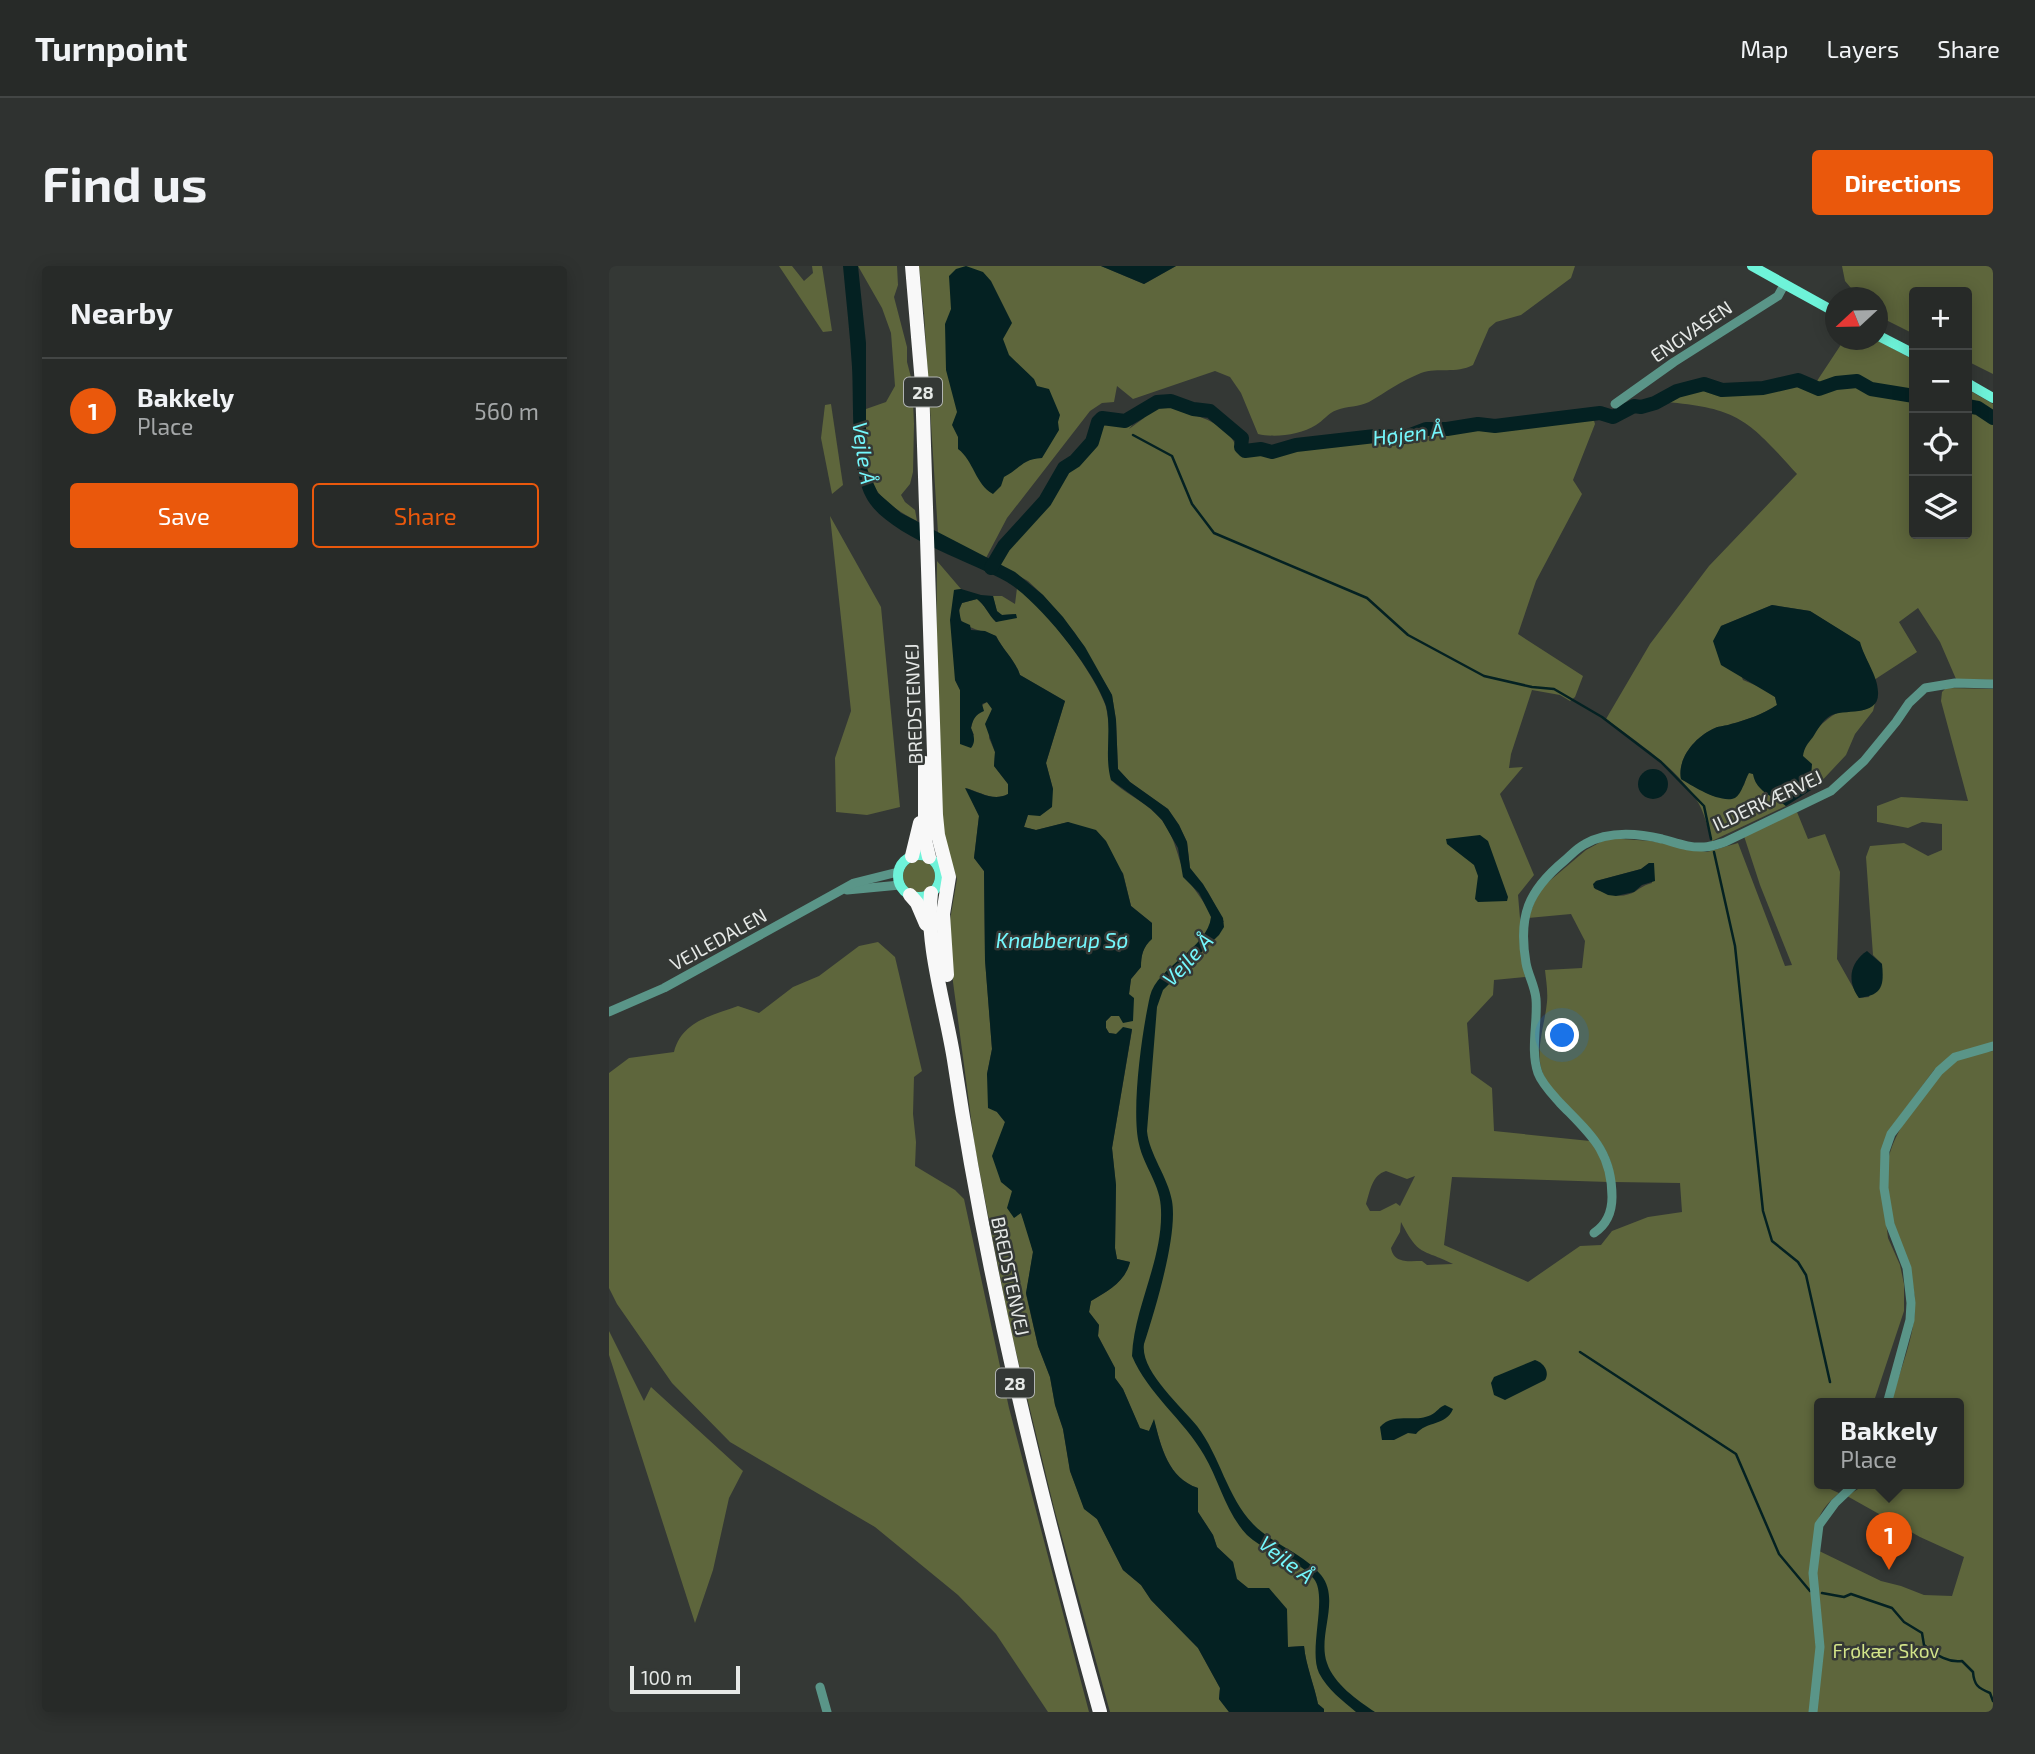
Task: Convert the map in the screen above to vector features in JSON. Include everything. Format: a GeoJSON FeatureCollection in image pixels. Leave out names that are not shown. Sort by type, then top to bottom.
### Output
{"type":"FeatureCollection","features":[{"type":"Feature","properties":{"kind":"highway","name":"BREDSTENVEJ"},"geometry":{"type":"LineString","coordinates":[[912,266],[922,384],[936,821],[949,877],[943,923],[952,1049]]}},
{"type":"Feature","properties":{"kind":"highway","name":"BREDSTENVEJ"},"geometry":{"type":"LineString","coordinates":[[928,566],[924,804],[925,839],[929,857]]}},
{"type":"Feature","properties":{"kind":"highway","name":"BREDSTENVEJ"},"geometry":{"type":"LineString","coordinates":[[912,856],[924,804]]}},
{"type":"Feature","properties":{"kind":"highway","name":"BREDSTENVEJ"},"geometry":{"type":"LineString","coordinates":[[905,890],[918,903],[931,935]]}},
{"type":"Feature","properties":{"kind":"highway","name":"BREDSTENVEJ"},"geometry":{"type":"LineString","coordinates":[[931,893],[931,935],[972,1178],[1000,1321],[1071,1608],[1100,1712]]}},
{"type":"Feature","properties":{"kind":"main road"},"geometry":{"type":"LineString","coordinates":[[1754,267],[1825,306]]}},
{"type":"Feature","properties":{"kind":"main road"},"geometry":{"type":"LineString","coordinates":[[1888,340],[1909,351]]}},
{"type":"Feature","properties":{"kind":"main road"},"geometry":{"type":"LineString","coordinates":[[1972,386],[1993,398]]}},
{"type":"Feature","properties":{"kind":"main road"},"geometry":{"type":"LineString","coordinates":[[912,856],[929,857]]}},
{"type":"Feature","properties":{"kind":"main road","name":"28"},"geometry":{"type":"LineString","coordinates":[[905,890],[898,872],[904,860],[912,856]]}},
{"type":"Feature","properties":{"kind":"main road","name":"28"},"geometry":{"type":"LineString","coordinates":[[929,857],[936,863],[940,877],[931,893]]}},
{"type":"Feature","properties":{"kind":"main road"},"geometry":{"type":"LineString","coordinates":[[905,890],[923,896],[931,893]]}},
{"type":"Feature","properties":{"kind":"street","name":"ENGVASEN"},"geometry":{"type":"LineString","coordinates":[[1615,404],[1709,339],[1778,296],[1784,285]]}},
{"type":"Feature","properties":{"kind":"street","name":"ILDERKÆRVEJ"},"geometry":{"type":"LineString","coordinates":[[1594,1233],[1602,1228],[1609,1216],[1612,1201],[1606,1158],[1598,1143],[1551,1093],[1538,1074],[1536,997],[1526,965],[1522,928],[1534,891],[1553,870],[1584,845],[1607,834],[1660,838],[1688,846],[1707,847],[1725,842],[1831,791],[1864,761],[1909,703],[1925,688],[1947,684],[1993,684]]}},
{"type":"Feature","properties":{"kind":"street","name":"VEJLEDALEN"},"geometry":{"type":"LineString","coordinates":[[609,1012],[664,988],[854,883],[898,872]]}},
{"type":"Feature","properties":{"kind":"street","name":"VEJLEDALEN"},"geometry":{"type":"LineString","coordinates":[[842,891],[905,890]]}},
{"type":"Feature","properties":{"kind":"street"},"geometry":{"type":"LineString","coordinates":[[1889,1398],[1910,1320],[1911,1303],[1907,1268],[1890,1224],[1885,1188],[1885,1151],[1897,1125],[1939,1071],[1955,1057],[1993,1046]]}},
{"type":"Feature","properties":{"kind":"street"},"geometry":{"type":"LineString","coordinates":[[1813,1712],[1820,1647],[1813,1573],[1819,1525],[1835,1503],[1850,1489]]}},
{"type":"Feature","properties":{"kind":"street"},"geometry":{"type":"LineString","coordinates":[[820,1687],[827,1712]]}},
{"type":"Feature","properties":{"kind":"green space"},"geometry":{"type":"Polygon","coordinates":[[[779,266],[792,266],[804,281],[813,273],[812,266],[822,266],[832,331],[823,332],[779,266]]]}},
{"type":"Feature","properties":{"kind":"green space"},"geometry":{"type":"Polygon","coordinates":[[[858,266],[897,266],[898,285],[894,297],[907,347],[914,424],[913,472],[910,484],[901,495],[915,510],[917,521],[884,499],[869,475],[865,446],[866,409],[886,402],[895,386],[891,333],[882,308],[858,266]]]}},
{"type":"Feature","properties":{"kind":"green space"},"geometry":{"type":"Polygon","coordinates":[[[919,266],[1101,266],[1144,284],[1176,266],[1575,266],[1571,278],[1521,315],[1496,322],[1489,328],[1473,365],[1421,373],[1369,402],[1334,411],[1316,425],[1295,433],[1280,436],[1258,434],[1241,393],[1230,377],[1215,371],[1133,399],[1117,386],[1114,402],[1102,403],[1090,411],[1007,518],[986,558],[938,533],[919,266]]]}},
{"type":"Feature","properties":{"kind":"green space"},"geometry":{"type":"Polygon","coordinates":[[[1842,266],[1993,266],[1993,374],[1972,364],[1972,287],[1909,287],[1909,332],[1888,321],[1888,287],[1850,287],[1845,281],[1842,266]]]}},
{"type":"Feature","properties":{"kind":"green space"},"geometry":{"type":"Polygon","coordinates":[[[1888,346],[1909,357],[1909,539],[1972,539],[1972,392],[1993,404],[1993,680],[1956,679],[1940,642],[1918,608],[1899,622],[1917,652],[1874,680],[1859,642],[1810,611],[1772,605],[1721,626],[1743,680],[1775,697],[1777,705],[1749,719],[1715,728],[1701,736],[1685,756],[1681,779],[1713,796],[1728,798],[1744,785],[1748,772],[1786,806],[1712,841],[1699,804],[1680,779],[1657,757],[1606,719],[1650,644],[1709,566],[1797,474],[1767,441],[1741,420],[1711,408],[1666,402],[1680,388],[1696,382],[1741,387],[1773,384],[1797,378],[1815,384],[1837,350],[1888,350],[1888,346]]]}},
{"type":"Feature","properties":{"kind":"green space"},"geometry":{"type":"Polygon","coordinates":[[[831,404],[843,485],[832,494],[821,438],[825,405],[831,404]]]}},
{"type":"Feature","properties":{"kind":"green space","name":"Frøkær Skov"},"geometry":{"type":"Polygon","coordinates":[[[1166,405],[1207,420],[1222,429],[1237,449],[1245,454],[1261,449],[1272,452],[1323,441],[1375,436],[1405,437],[1426,429],[1478,424],[1495,426],[1592,414],[1595,424],[1573,480],[1582,494],[1536,581],[1518,634],[1583,676],[1575,697],[1570,701],[1560,695],[1532,690],[1509,768],[1523,767],[1500,794],[1534,875],[1518,895],[1525,977],[1494,980],[1493,995],[1467,1023],[1471,1073],[1492,1088],[1494,1131],[1590,1141],[1604,1158],[1609,1182],[1452,1177],[1444,1245],[1528,1282],[1580,1246],[1601,1245],[1612,1231],[1648,1217],[1682,1212],[1680,1183],[1614,1182],[1612,1164],[1605,1149],[1559,1099],[1542,1071],[1540,1046],[1547,998],[1545,970],[1582,968],[1585,941],[1571,914],[1528,918],[1540,889],[1586,850],[1608,838],[1651,841],[1707,852],[1738,843],[1785,966],[1792,965],[1744,836],[1797,812],[1808,839],[1825,834],[1840,872],[1837,959],[1859,998],[1869,997],[1882,964],[1873,955],[1866,857],[1870,846],[1904,843],[1928,856],[1942,850],[1942,824],[1922,822],[1908,828],[1877,822],[1877,806],[1901,797],[1968,801],[1941,701],[1942,692],[1946,688],[1993,689],[1993,1044],[1958,1052],[1934,1070],[1890,1129],[1880,1173],[1888,1238],[1900,1265],[1904,1284],[1904,1311],[1875,1398],[1814,1398],[1814,1489],[1830,1489],[1839,1493],[1819,1517],[1813,1548],[1881,1581],[1924,1595],[1952,1596],[1964,1557],[1920,1537],[1847,1496],[1858,1489],[1964,1489],[1964,1398],[1892,1398],[1909,1342],[1915,1305],[1911,1279],[1890,1209],[1886,1173],[1895,1139],[1939,1075],[1956,1060],[1993,1051],[1993,1712],[1324,1712],[1318,1704],[1304,1646],[1288,1647],[1248,1588],[1236,1579],[1233,1562],[1217,1547],[1213,1535],[1198,1512],[1198,1488],[1173,1470],[1154,1421],[1149,1431],[1140,1429],[1123,1389],[1115,1378],[1115,1368],[1098,1336],[1099,1325],[1089,1312],[1091,1301],[1120,1280],[1130,1262],[1117,1259],[1115,1248],[1116,1186],[1112,1148],[1132,1030],[1109,1033],[1106,1021],[1111,1016],[1119,1016],[1129,994],[1131,979],[1141,967],[1143,951],[1152,938],[1152,923],[1131,906],[1123,873],[1072,824],[1068,822],[1036,830],[1024,827],[1028,814],[1053,789],[1046,763],[1065,701],[1020,675],[996,636],[963,623],[959,611],[962,603],[977,599],[996,622],[1016,614],[1002,615],[997,612],[993,596],[1002,596],[1015,604],[1017,588],[1054,625],[1090,675],[1105,704],[1111,780],[1150,808],[1162,821],[1172,838],[1184,873],[1212,919],[1224,922],[1208,892],[1190,868],[1187,842],[1168,809],[1130,782],[1118,769],[1112,695],[1075,633],[1028,581],[994,562],[1045,504],[1067,472],[1092,449],[1101,426],[1132,425],[1129,429],[1144,418],[1148,408],[1166,405]],[[1649,863],[1641,869],[1596,881],[1595,889],[1625,895],[1652,883],[1649,863]],[[1386,1171],[1375,1180],[1369,1194],[1366,1204],[1370,1211],[1380,1211],[1396,1203],[1400,1206],[1415,1176],[1407,1179],[1386,1171]],[[1401,1222],[1400,1232],[1391,1248],[1395,1257],[1407,1261],[1422,1261],[1427,1265],[1453,1264],[1417,1246],[1401,1222]]]}},
{"type":"Feature","properties":{"kind":"green space"},"geometry":{"type":"Polygon","coordinates":[[[830,516],[881,607],[900,807],[867,815],[836,812],[835,758],[851,711],[830,516]]]}},
{"type":"Feature","properties":{"kind":"green space"},"geometry":{"type":"Polygon","coordinates":[[[937,561],[961,589],[954,590],[955,680],[960,690],[960,744],[974,735],[971,728],[975,717],[981,706],[987,702],[992,708],[989,738],[995,752],[994,766],[1008,784],[1008,794],[997,797],[966,788],[979,816],[974,858],[984,871],[985,960],[992,1049],[987,1074],[997,1112],[1005,1122],[1000,1141],[1012,1191],[1028,1231],[1033,1252],[1026,1294],[1038,1346],[1050,1377],[1070,1471],[1084,1508],[1097,1519],[1123,1570],[1141,1585],[1151,1600],[1198,1648],[1220,1688],[1219,1699],[1229,1712],[1110,1712],[1054,1508],[1010,1327],[975,1148],[953,982],[950,920],[957,879],[942,833],[936,698],[937,561]]]}},
{"type":"Feature","properties":{"kind":"green space"},"geometry":{"type":"Polygon","coordinates":[[[1875,703],[1873,711],[1855,734],[1846,755],[1816,787],[1803,756],[1810,737],[1835,714],[1861,711],[1875,703]]]}},
{"type":"Feature","properties":{"kind":"green space"},"geometry":{"type":"Polygon","coordinates":[[[919,860],[930,865],[935,876],[930,887],[919,892],[908,887],[903,876],[908,865],[919,860]]]}},
{"type":"Feature","properties":{"kind":"green space"},"geometry":{"type":"Polygon","coordinates":[[[878,942],[895,957],[922,1071],[914,1077],[915,1166],[955,1190],[964,1199],[1009,1408],[1089,1712],[1048,1712],[996,1634],[958,1595],[875,1527],[730,1442],[672,1383],[617,1304],[609,1288],[609,1073],[629,1058],[674,1052],[684,1033],[708,1017],[738,1006],[759,1013],[793,987],[819,976],[859,946],[878,942]]]}},
{"type":"Feature","properties":{"kind":"green space"},"geometry":{"type":"Polygon","coordinates":[[[609,1331],[644,1401],[651,1387],[743,1471],[729,1498],[713,1570],[695,1623],[609,1355],[609,1331]]]}},
{"type":"Feature","properties":{"kind":"water","name":"Vejle Å"},"geometry":{"type":"Polygon","coordinates":[[[843,266],[858,266],[866,343],[866,467],[878,493],[901,513],[1015,572],[1043,595],[1063,617],[1085,647],[1112,695],[1118,769],[1130,782],[1168,809],[1187,842],[1190,868],[1223,918],[1224,927],[1219,935],[1163,990],[1157,1007],[1147,1131],[1151,1148],[1170,1192],[1173,1216],[1169,1252],[1144,1344],[1144,1354],[1155,1377],[1205,1438],[1244,1513],[1261,1531],[1314,1567],[1321,1575],[1329,1595],[1325,1652],[1330,1671],[1354,1697],[1375,1712],[1356,1712],[1322,1679],[1316,1663],[1319,1598],[1314,1579],[1299,1566],[1263,1547],[1247,1535],[1228,1507],[1196,1442],[1147,1383],[1132,1356],[1138,1320],[1158,1247],[1161,1210],[1158,1192],[1141,1152],[1137,1129],[1139,1070],[1147,1011],[1155,986],[1201,938],[1211,917],[1199,893],[1183,877],[1178,848],[1162,820],[1111,780],[1106,706],[1100,691],[1064,638],[1020,591],[1007,582],[911,536],[893,525],[867,499],[855,454],[852,367],[843,266]]]}},
{"type":"Feature","properties":{"kind":"water"},"geometry":{"type":"Polygon","coordinates":[[[966,266],[983,272],[991,281],[1012,323],[1003,339],[1009,355],[1034,379],[1037,386],[1049,389],[1060,415],[1059,430],[1042,458],[1025,462],[1004,477],[1001,486],[993,494],[982,484],[958,449],[958,437],[952,425],[957,412],[946,370],[945,324],[951,309],[949,276],[956,269],[966,266]]]}},
{"type":"Feature","properties":{"kind":"water"},"geometry":{"type":"Polygon","coordinates":[[[1101,266],[1176,266],[1144,284],[1101,266]]]}},
{"type":"Feature","properties":{"kind":"water","name":"Knabberup Sø"},"geometry":{"type":"Polygon","coordinates":[[[954,590],[993,596],[997,611],[1002,615],[1016,614],[1017,618],[996,622],[977,599],[962,603],[959,610],[961,621],[970,625],[971,630],[985,631],[996,636],[1020,675],[1065,701],[1046,763],[1053,789],[1052,807],[1040,816],[1028,815],[1024,827],[1036,830],[1068,822],[1096,830],[1106,841],[1123,874],[1131,906],[1152,923],[1152,939],[1143,951],[1141,967],[1131,979],[1129,994],[1134,998],[1133,1021],[1123,1023],[1119,1016],[1111,1016],[1106,1021],[1109,1033],[1116,1034],[1123,1027],[1132,1029],[1112,1148],[1116,1185],[1115,1248],[1117,1259],[1130,1262],[1120,1280],[1091,1301],[1089,1312],[1099,1325],[1098,1336],[1115,1368],[1115,1378],[1123,1389],[1140,1428],[1149,1431],[1154,1419],[1167,1460],[1179,1477],[1198,1488],[1198,1512],[1213,1535],[1217,1547],[1233,1562],[1237,1579],[1248,1588],[1269,1588],[1287,1609],[1288,1647],[1304,1646],[1318,1704],[1324,1712],[1229,1712],[1219,1699],[1220,1688],[1198,1648],[1151,1600],[1141,1585],[1123,1570],[1097,1519],[1084,1509],[1070,1471],[1063,1429],[1050,1377],[1038,1346],[1026,1293],[1033,1252],[1021,1213],[1014,1218],[1007,1208],[1012,1191],[1001,1182],[992,1156],[1005,1122],[997,1112],[988,1108],[987,1074],[992,1049],[985,960],[984,871],[974,858],[979,816],[965,788],[997,797],[1008,794],[1008,784],[994,766],[995,752],[985,724],[992,709],[987,702],[982,704],[984,711],[976,716],[971,728],[973,746],[971,748],[960,744],[960,690],[955,680],[950,620],[954,590]]]}},
{"type":"Feature","properties":{"kind":"water"},"geometry":{"type":"Polygon","coordinates":[[[1772,605],[1810,611],[1860,642],[1876,680],[1878,692],[1873,706],[1830,716],[1822,723],[1803,756],[1812,764],[1811,777],[1816,787],[1786,806],[1761,789],[1753,774],[1749,773],[1737,796],[1729,799],[1707,793],[1681,779],[1685,756],[1701,736],[1715,728],[1749,719],[1777,705],[1775,697],[1721,665],[1713,641],[1721,626],[1772,605]]]}},
{"type":"Feature","properties":{"kind":"water"},"geometry":{"type":"Polygon","coordinates":[[[1653,769],[1664,773],[1668,784],[1664,795],[1653,799],[1642,795],[1638,784],[1642,773],[1653,769]]]}},
{"type":"Feature","properties":{"kind":"water"},"geometry":{"type":"Polygon","coordinates":[[[1480,835],[1488,841],[1508,897],[1507,901],[1478,902],[1475,899],[1478,876],[1474,865],[1447,844],[1446,839],[1480,835]]]}},
{"type":"Feature","properties":{"kind":"water"},"geometry":{"type":"Polygon","coordinates":[[[1654,863],[1655,881],[1642,885],[1634,892],[1616,896],[1594,888],[1596,881],[1641,869],[1654,863]]]}},
{"type":"Feature","properties":{"kind":"water"},"geometry":{"type":"Polygon","coordinates":[[[1867,951],[1882,964],[1883,978],[1877,991],[1859,998],[1853,986],[1853,967],[1867,951]]]}},
{"type":"Feature","properties":{"kind":"water"},"geometry":{"type":"Polygon","coordinates":[[[1535,1360],[1545,1368],[1545,1380],[1505,1400],[1494,1395],[1491,1383],[1494,1377],[1535,1360]]]}},
{"type":"Feature","properties":{"kind":"water"},"geometry":{"type":"Polygon","coordinates":[[[1445,1405],[1453,1409],[1441,1421],[1416,1434],[1408,1433],[1394,1440],[1382,1440],[1380,1427],[1385,1423],[1425,1417],[1445,1405]]]}},
{"type":"Feature","properties":{"kind":"waterway","name":"Højen Å"},"geometry":{"type":"LineString","coordinates":[[991,568],[1004,546],[1045,501],[1064,468],[1075,461],[1092,442],[1098,422],[1102,418],[1125,421],[1157,402],[1171,401],[1193,409],[1210,411],[1242,438],[1241,447],[1245,451],[1261,449],[1272,452],[1296,445],[1375,436],[1405,437],[1426,429],[1478,424],[1495,426],[1600,413],[1613,417],[1634,406],[1655,403],[1677,391],[1704,384],[1722,390],[1763,388],[1798,380],[1819,389],[1836,383],[1857,381],[1871,389],[1909,395]]}},
{"type":"Feature","properties":{"kind":"waterway","name":"Højen Å"},"geometry":{"type":"LineString","coordinates":[[1972,407],[1993,418]]}},
{"type":"Feature","properties":{"kind":"waterway"},"geometry":{"type":"LineString","coordinates":[[1133,435],[1172,456],[1192,504],[1214,533],[1367,598],[1408,635],[1484,676],[1554,689],[1602,717],[1661,762],[1704,806],[1711,839]]}},
{"type":"Feature","properties":{"kind":"waterway"},"geometry":{"type":"LineString","coordinates":[[1714,852],[1735,946],[1763,1211],[1772,1241],[1798,1262],[1806,1275],[1830,1382]]}},
{"type":"Feature","properties":{"kind":"waterway"},"geometry":{"type":"LineString","coordinates":[[1580,1352],[1736,1454],[1779,1554],[1810,1591]]}},
{"type":"Feature","properties":{"kind":"waterway"},"geometry":{"type":"LineString","coordinates":[[1822,1593],[1844,1597],[1851,1594],[1892,1608],[1904,1622],[1922,1633],[1924,1645],[1937,1655],[1962,1661],[1973,1672],[1977,1686],[1990,1693],[1993,1701]]}},
{"type":"Feature","properties":{"kind":"place","name":"Bakkely"},"geometry":{"type":"Point","coordinates":[1889,1570]}}]}
